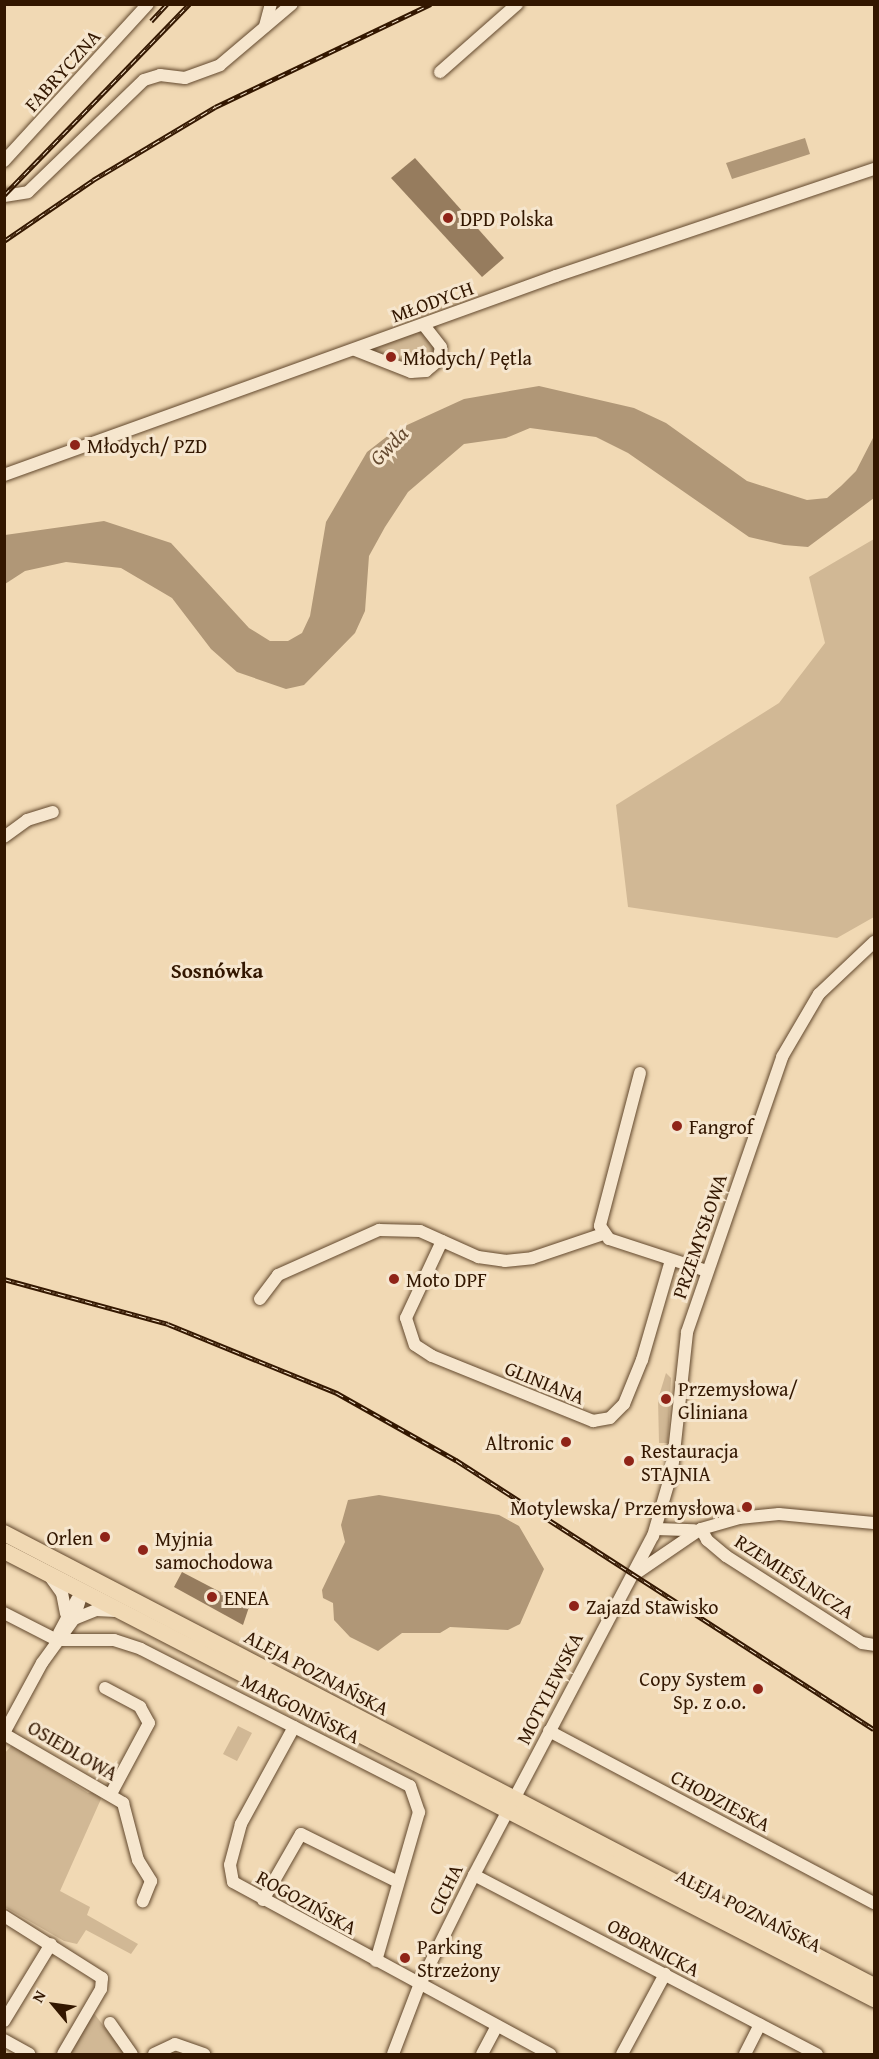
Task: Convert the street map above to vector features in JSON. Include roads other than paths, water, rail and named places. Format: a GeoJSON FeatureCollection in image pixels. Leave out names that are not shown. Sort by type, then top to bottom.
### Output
{"type":"FeatureCollection","features":[{"type":"Feature","properties":{"kind":"main road","name":"ALEJA POZNAŃSKA"},"geometry":{"type":"LineString","coordinates":[[4,1533],[181,1622],[510,1804],[874,1999]]}},
{"type":"Feature","properties":{"kind":"main road","name":"ALEJA POZNAŃSKA"},"geometry":{"type":"LineString","coordinates":[[4,1551],[147,1627],[510,1804],[874,1986]]}},
{"type":"Feature","properties":{"kind":"main road"},"geometry":{"type":"LineString","coordinates":[[147,1627],[170,1630],[181,1622]]}},
{"type":"Feature","properties":{"kind":"street","name":"FABRYCZNA"},"geometry":{"type":"LineString","coordinates":[[4,161],[148,4]]}},
{"type":"Feature","properties":{"kind":"street"},"geometry":{"type":"LineString","coordinates":[[265,26],[271,4]]}},
{"type":"Feature","properties":{"kind":"street"},"geometry":{"type":"LineString","coordinates":[[4,196],[28,192],[144,80],[201,74],[220,65],[292,4]]}},
{"type":"Feature","properties":{"kind":"street"},"geometry":{"type":"LineString","coordinates":[[440,72],[517,4]]}},
{"type":"Feature","properties":{"kind":"street","name":"MŁODYCH"},"geometry":{"type":"LineString","coordinates":[[4,475],[424,325],[874,169]]}},
{"type":"Feature","properties":{"kind":"street"},"geometry":{"type":"LineString","coordinates":[[356,350],[411,372],[426,371],[438,361],[441,347],[424,325]]}},
{"type":"Feature","properties":{"kind":"street"},"geometry":{"type":"LineString","coordinates":[[4,837],[27,820],[53,812]]}},
{"type":"Feature","properties":{"kind":"street","name":"PRZEMYSŁOWA"},"geometry":{"type":"LineString","coordinates":[[634,1575],[654,1532],[673,1463],[684,1345],[707,1271],[787,1046],[819,994],[874,942]]}},
{"type":"Feature","properties":{"kind":"street"},"geometry":{"type":"LineString","coordinates":[[603,1234],[600,1218],[640,1073]]}},
{"type":"Feature","properties":{"kind":"street"},"geometry":{"type":"LineString","coordinates":[[260,1299],[278,1275],[365,1233],[396,1228],[442,1241],[478,1257],[505,1261],[532,1258],[603,1234],[707,1271]]}},
{"type":"Feature","properties":{"kind":"street","name":"GLINIANA"},"geometry":{"type":"LineString","coordinates":[[442,1241],[406,1318],[415,1345],[432,1356],[593,1421],[610,1418],[624,1404],[645,1352],[671,1260]]}},
{"type":"Feature","properties":{"kind":"street","name":"MOTYLEWSKA"},"geometry":{"type":"LineString","coordinates":[[654,1532],[701,1529],[772,1514],[874,1523]]}},
{"type":"Feature","properties":{"kind":"street","name":"MOTYLEWSKA"},"geometry":{"type":"LineString","coordinates":[[510,1804],[634,1575],[671,1547],[701,1529]]}},
{"type":"Feature","properties":{"kind":"street","name":"RZEMIEŚLNICZA"},"geometry":{"type":"LineString","coordinates":[[701,1529],[726,1556],[862,1643],[874,1645]]}},
{"type":"Feature","properties":{"kind":"street"},"geometry":{"type":"LineString","coordinates":[[654,1532],[671,1547]]}},
{"type":"Feature","properties":{"kind":"street"},"geometry":{"type":"LineString","coordinates":[[4,1733],[70,1617],[91,1575]]}},
{"type":"Feature","properties":{"kind":"street"},"geometry":{"type":"LineString","coordinates":[[51,1578],[62,1593],[70,1617]]}},
{"type":"Feature","properties":{"kind":"street"},"geometry":{"type":"LineString","coordinates":[[70,1617],[96,1610],[116,1611]]}},
{"type":"Feature","properties":{"kind":"street","name":"MARGONIŃSKA"},"geometry":{"type":"LineString","coordinates":[[4,1613],[57,1640],[114,1640],[134,1646],[410,1786],[419,1812],[376,1960]]}},
{"type":"Feature","properties":{"kind":"street"},"geometry":{"type":"LineString","coordinates":[[105,1688],[140,1707],[149,1723],[111,1794]]}},
{"type":"Feature","properties":{"kind":"street","name":"ROGOZIŃSKA"},"geometry":{"type":"LineString","coordinates":[[294,1727],[247,1812],[230,1865],[235,1884],[376,1960],[419,1986],[550,2055]]}},
{"type":"Feature","properties":{"kind":"street","name":"CHODZIESKA"},"geometry":{"type":"LineString","coordinates":[[549,1731],[874,1903]]}},
{"type":"Feature","properties":{"kind":"street","name":"OSIEDLOWA"},"geometry":{"type":"LineString","coordinates":[[4,1733],[111,1794],[125,1805],[138,1860],[151,1881],[143,1901]]}},
{"type":"Feature","properties":{"kind":"street","name":"CICHA"},"geometry":{"type":"LineString","coordinates":[[393,2055],[419,1986],[510,1804]]}},
{"type":"Feature","properties":{"kind":"street"},"geometry":{"type":"LineString","coordinates":[[263,1900],[302,1834],[399,1882]]}},
{"type":"Feature","properties":{"kind":"street","name":"OBORNICKA"},"geometry":{"type":"LineString","coordinates":[[474,1875],[817,2055]]}},
{"type":"Feature","properties":{"kind":"street"},"geometry":{"type":"LineString","coordinates":[[4,1916],[102,1977],[101,1989],[63,2055]]}},
{"type":"Feature","properties":{"kind":"street"},"geometry":{"type":"LineString","coordinates":[[4,2020],[51,1944]]}},
{"type":"Feature","properties":{"kind":"street"},"geometry":{"type":"LineString","coordinates":[[622,2055],[664,1974]]}},
{"type":"Feature","properties":{"kind":"street"},"geometry":{"type":"LineString","coordinates":[[110,2023],[132,2055]]}},
{"type":"Feature","properties":{"kind":"street"},"geometry":{"type":"LineString","coordinates":[[745,2055],[760,2025]]}},
{"type":"Feature","properties":{"kind":"street"},"geometry":{"type":"LineString","coordinates":[[482,2055],[497,2026]]}},
{"type":"Feature","properties":{"kind":"street"},"geometry":{"type":"LineString","coordinates":[[4,2040],[29,2055]]}},
{"type":"Feature","properties":{"kind":"street"},"geometry":{"type":"LineString","coordinates":[[154,2055],[176,2044],[204,2055]]}},
{"type":"Feature","properties":{"kind":"water"},"geometry":{"type":"Polygon","coordinates":[[[805,138],[810,154],[732,179],[726,163],[805,138]]]}},
{"type":"Feature","properties":{"kind":"water","name":"Gwda"},"geometry":{"type":"Polygon","coordinates":[[[539,386],[634,408],[666,423],[747,481],[807,500],[827,498],[841,486],[856,471],[874,436],[874,498],[808,547],[784,545],[749,537],[628,453],[596,437],[530,428],[506,438],[464,444],[408,492],[385,527],[369,556],[365,611],[355,633],[304,685],[286,689],[237,672],[211,649],[172,598],[121,568],[66,562],[25,571],[5,584],[5,535],[104,521],[171,543],[249,628],[270,641],[288,641],[302,633],[310,616],[326,522],[367,452],[394,431],[464,399],[539,386]]]}},
{"type":"Feature","properties":{"kind":"water"},"geometry":{"type":"Polygon","coordinates":[[[379,1495],[499,1515],[519,1526],[544,1569],[520,1624],[508,1630],[450,1627],[440,1633],[402,1633],[378,1651],[350,1637],[334,1620],[333,1603],[323,1598],[322,1590],[345,1542],[341,1525],[348,1500],[379,1495]]]}},
{"type":"Feature","properties":{"kind":"railway"},"geometry":{"type":"LineString","coordinates":[[151,21],[167,4]]}},
{"type":"Feature","properties":{"kind":"railway"},"geometry":{"type":"LineString","coordinates":[[4,195],[189,4]]}},
{"type":"Feature","properties":{"kind":"railway"},"geometry":{"type":"LineString","coordinates":[[4,241],[93,180],[215,107],[431,4]]}},
{"type":"Feature","properties":{"kind":"railway"},"geometry":{"type":"LineString","coordinates":[[4,1279],[168,1324],[337,1393],[456,1460],[874,1729]]}},
{"type":"Feature","properties":{"kind":"place","name":"DPD Polska"},"geometry":{"type":"Point","coordinates":[448,218]}},
{"type":"Feature","properties":{"kind":"place","name":"Młodych/ Pętla"},"geometry":{"type":"Point","coordinates":[391,357]}},
{"type":"Feature","properties":{"kind":"place","name":"Młodych/ PZD"},"geometry":{"type":"Point","coordinates":[75,445]}},
{"type":"Feature","properties":{"kind":"place","name":"Fangrof"},"geometry":{"type":"Point","coordinates":[677,1126]}},
{"type":"Feature","properties":{"kind":"place","name":"Moto DPF"},"geometry":{"type":"Point","coordinates":[394,1279]}},
{"type":"Feature","properties":{"kind":"place","name":"Przemysłowa/ Gliniana"},"geometry":{"type":"Point","coordinates":[666,1399]}},
{"type":"Feature","properties":{"kind":"place","name":"Altronic"},"geometry":{"type":"Point","coordinates":[566,1442]}},
{"type":"Feature","properties":{"kind":"place","name":"Restauracja STAJNIA"},"geometry":{"type":"Point","coordinates":[629,1461]}},
{"type":"Feature","properties":{"kind":"place","name":"Motylewska/ Przemysłowa"},"geometry":{"type":"Point","coordinates":[747,1507]}},
{"type":"Feature","properties":{"kind":"place","name":"Orlen"},"geometry":{"type":"Point","coordinates":[105,1537]}},
{"type":"Feature","properties":{"kind":"place","name":"Myjnia samochodowa"},"geometry":{"type":"Point","coordinates":[143,1550]}},
{"type":"Feature","properties":{"kind":"place","name":"ENEA"},"geometry":{"type":"Point","coordinates":[212,1597]}},
{"type":"Feature","properties":{"kind":"place","name":"Zajazd Stawisko"},"geometry":{"type":"Point","coordinates":[574,1606]}},
{"type":"Feature","properties":{"kind":"place","name":"Copy System Sp. z o.o."},"geometry":{"type":"Point","coordinates":[758,1689]}},
{"type":"Feature","properties":{"kind":"place","name":"Parking Strzeżony"},"geometry":{"type":"Point","coordinates":[405,1958]}},
{"type":"Feature","properties":{"kind":"district","name":"Sosnówka"},"geometry":{"type":"Point","coordinates":[217,971]}}]}
